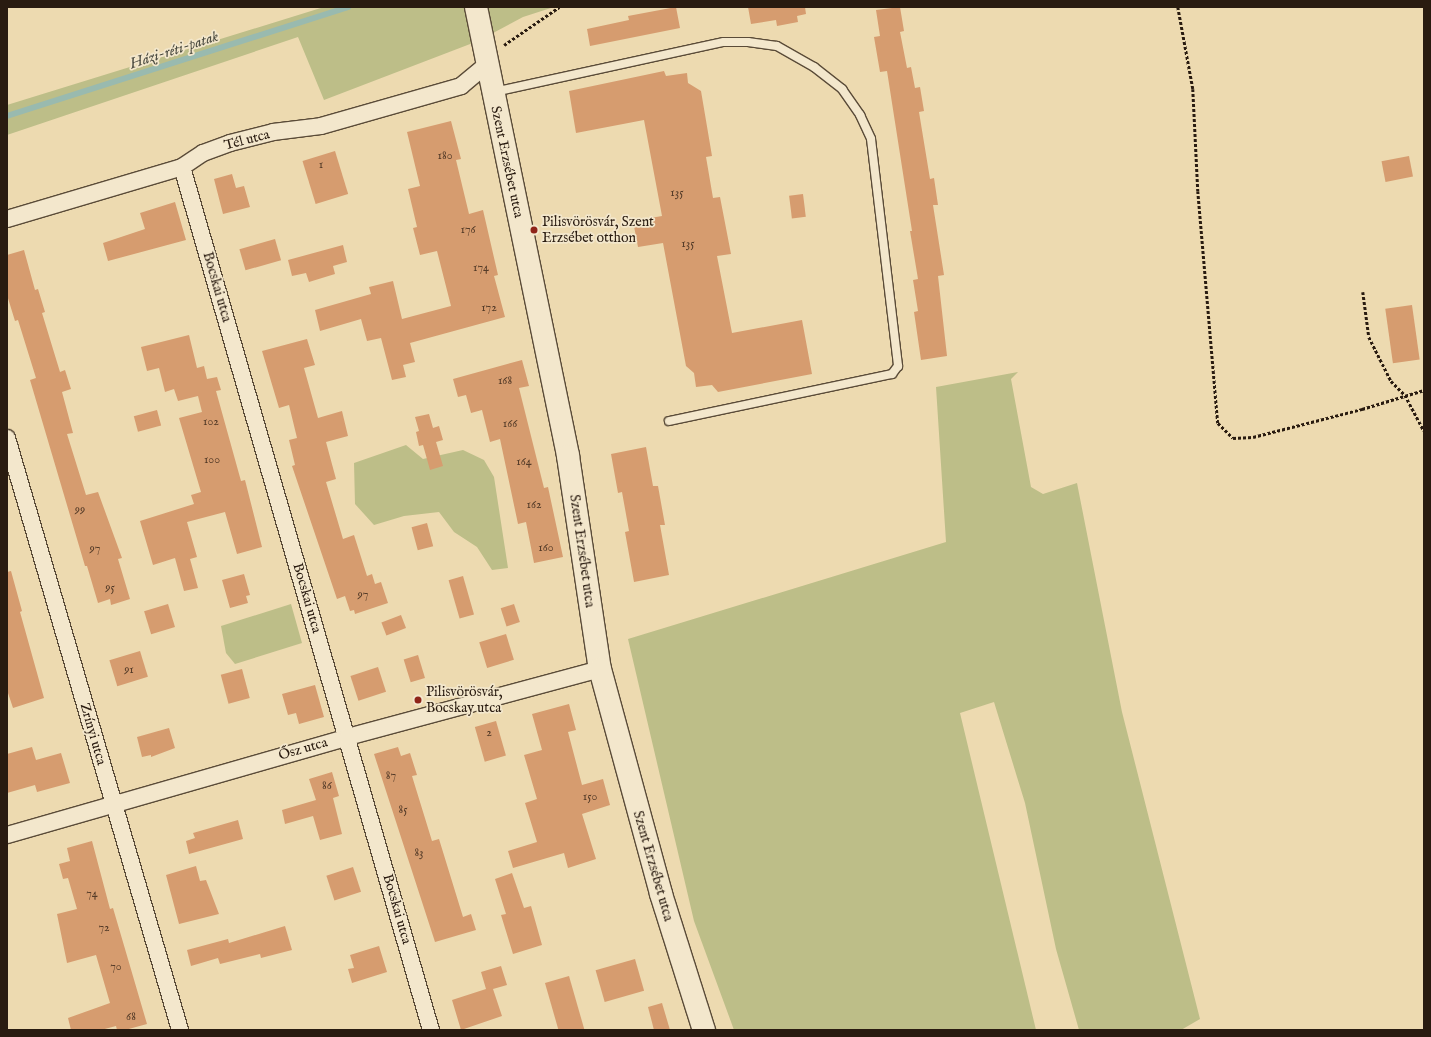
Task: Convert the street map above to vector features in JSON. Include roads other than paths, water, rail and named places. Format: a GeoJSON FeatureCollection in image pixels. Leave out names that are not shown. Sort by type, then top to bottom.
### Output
{"type":"FeatureCollection","features":[{"type":"Feature","properties":{"kind":"street","name":"Szent Erzsébet utca"},"geometry":{"type":"LineString","coordinates":[[476,7],[486,65],[568,456],[600,669],[661,894],[704,1030]]}},
{"type":"Feature","properties":{"kind":"street","name":"Tél utca"},"geometry":{"type":"LineString","coordinates":[[7,219],[182,167],[203,154],[230,143],[273,132],[321,126],[461,86],[486,65]]}},
{"type":"Feature","properties":{"kind":"street","name":"Bocskai utca"},"geometry":{"type":"LineString","coordinates":[[182,167],[432,1030]]}},
{"type":"Feature","properties":{"kind":"street","name":"Zrínyi utca"},"geometry":{"type":"LineString","coordinates":[[7,438],[180,1030]]}},
{"type":"Feature","properties":{"kind":"street","name":"Ősz utca"},"geometry":{"type":"LineString","coordinates":[[7,835],[348,737],[600,669]]}},
{"type":"Feature","properties":{"kind":"lane"},"geometry":{"type":"LineString","coordinates":[[492,93],[724,42],[748,42],[777,46],[814,67],[842,89],[860,115],[871,139],[898,366],[892,374],[669,421]]}},
{"type":"Feature","properties":{"kind":"waterway","name":"Házi-réti-patak"},"geometry":{"type":"LineString","coordinates":[[7,116],[348,7]]}},
{"type":"Feature","properties":{"kind":"place","name":"Pilisvörösvár, Szent Erzsébet otthon"},"geometry":{"type":"Point","coordinates":[534,230]}},
{"type":"Feature","properties":{"kind":"place","name":"Pilisvörösvár, Bocskay utca"},"geometry":{"type":"Point","coordinates":[418,700]}}]}
